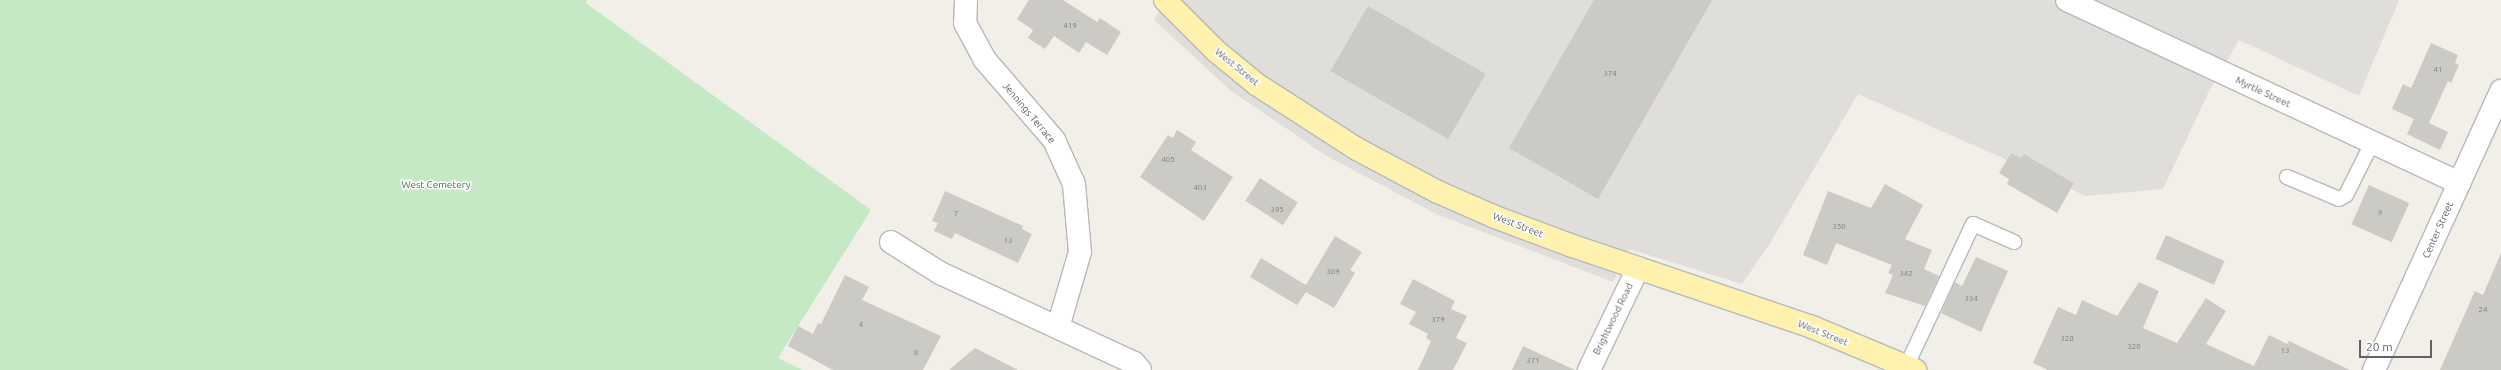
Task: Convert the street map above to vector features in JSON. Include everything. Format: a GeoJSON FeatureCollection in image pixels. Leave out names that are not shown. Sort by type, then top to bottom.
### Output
{"type":"FeatureCollection","features":[{"type":"Feature","properties":{"kind":"main road","name":"West Street"},"geometry":{"type":"LineString","coordinates":[[1165,0],[1216,50],[1256,84],[1357,149],[1438,192],[1495,217],[1638,268],[1812,327],[1910,368]]}},
{"type":"Feature","properties":{"kind":"street","name":"Jennings Terrace"},"geometry":{"type":"LineString","coordinates":[[966,0],[965,23],[985,60],[1054,140],[1074,184],[1080,252],[1058,327]]}},
{"type":"Feature","properties":{"kind":"street","name":"Myrtle Street"},"geometry":{"type":"LineString","coordinates":[[2067,0],[2459,184]]}},
{"type":"Feature","properties":{"kind":"street","name":"Center Street"},"geometry":{"type":"LineString","coordinates":[[2374,370],[2501,91]]}},
{"type":"Feature","properties":{"kind":"street"},"geometry":{"type":"LineString","coordinates":[[891,242],[940,274],[1134,363],[1140,370]]}},
{"type":"Feature","properties":{"kind":"street","name":"Brightwood Road"},"geometry":{"type":"LineString","coordinates":[[1589,370],[1638,268]]}},
{"type":"Feature","properties":{"kind":"lane"},"geometry":{"type":"LineString","coordinates":[[2287,177],[2338,199],[2346,195],[2372,143]]}},
{"type":"Feature","properties":{"kind":"lane"},"geometry":{"type":"LineString","coordinates":[[1910,368],[1973,224],[2014,242]]}},
{"type":"Feature","properties":{"kind":"shaded area"},"geometry":{"type":"Polygon","coordinates":[[[1166,0],[2399,0],[2359,96],[2239,40],[2209,91],[2163,189],[2085,196],[2071,189],[2074,183],[2024,154],[2021,158],[2011,153],[2007,160],[1858,94],[1769,245],[1742,284],[1629,249],[1613,282],[1436,214],[1325,155],[1230,90],[1154,20],[1166,0]]]}},
{"type":"Feature","properties":{"kind":"green space","name":"West Cemetery"},"geometry":{"type":"Polygon","coordinates":[[[0,0],[587,0],[586,3],[871,210],[778,358],[802,370],[0,370],[0,0]]]}},
{"type":"Feature","properties":{"kind":"building"},"geometry":{"type":"Polygon","coordinates":[[[1029,0],[1063,0],[1097,22],[1100,18],[1121,32],[1107,55],[1086,42],[1079,53],[1054,36],[1045,49],[1028,38],[1033,30],[1017,19],[1029,0]]]}},
{"type":"Feature","properties":{"kind":"building"},"geometry":{"type":"Polygon","coordinates":[[[1594,0],[1712,0],[1598,199],[1509,148],[1594,0]]]}},
{"type":"Feature","properties":{"kind":"building"},"geometry":{"type":"Polygon","coordinates":[[[1368,6],[1486,74],[1448,139],[1330,71],[1368,6]]]}},
{"type":"Feature","properties":{"kind":"building"},"geometry":{"type":"Polygon","coordinates":[[[2431,43],[2458,55],[2455,63],[2459,65],[2451,83],[2448,81],[2429,123],[2448,132],[2440,150],[2407,134],[2414,119],[2392,109],[2403,84],[2411,88],[2431,43]]]}},
{"type":"Feature","properties":{"kind":"building"},"geometry":{"type":"Polygon","coordinates":[[[1177,130],[1196,142],[1191,150],[1233,177],[1204,221],[1140,177],[1168,135],[1173,138],[1177,130]]]}},
{"type":"Feature","properties":{"kind":"building"},"geometry":{"type":"Polygon","coordinates":[[[2011,153],[2021,158],[2024,154],[2074,183],[2057,213],[2007,184],[2009,179],[1999,173],[2011,153]]]}},
{"type":"Feature","properties":{"kind":"building"},"geometry":{"type":"Polygon","coordinates":[[[1260,178],[1298,203],[1283,225],[1245,201],[1260,178]]]}},
{"type":"Feature","properties":{"kind":"building"},"geometry":{"type":"Polygon","coordinates":[[[1885,184],[1923,205],[1905,239],[1932,250],[1924,269],[1939,276],[1925,306],[1885,293],[1893,275],[1888,273],[1892,265],[1836,243],[1827,265],[1803,255],[1828,191],[1871,208],[1885,184]]]}},
{"type":"Feature","properties":{"kind":"building"},"geometry":{"type":"Polygon","coordinates":[[[2369,185],[2409,203],[2392,242],[2352,224],[2369,185]]]}},
{"type":"Feature","properties":{"kind":"building"},"geometry":{"type":"Polygon","coordinates":[[[945,191],[1023,226],[1022,229],[1032,234],[1018,263],[955,233],[952,239],[934,231],[938,223],[932,221],[945,191]]]}},
{"type":"Feature","properties":{"kind":"building"},"geometry":{"type":"Polygon","coordinates":[[[2166,235],[2224,261],[2214,285],[2155,259],[2166,235]]]}},
{"type":"Feature","properties":{"kind":"building"},"geometry":{"type":"Polygon","coordinates":[[[1335,236],[1362,252],[1350,270],[1355,273],[1334,308],[1306,292],[1297,305],[1250,277],[1261,258],[1306,285],[1335,236]]]}},
{"type":"Feature","properties":{"kind":"building"},"geometry":{"type":"Polygon","coordinates":[[[2501,253],[2501,370],[2440,370],[2475,291],[2483,295],[2501,253]]]}},
{"type":"Feature","properties":{"kind":"building"},"geometry":{"type":"Polygon","coordinates":[[[1976,257],[2008,271],[1981,332],[1941,313],[1955,282],[1962,286],[1976,257]]]}},
{"type":"Feature","properties":{"kind":"building"},"geometry":{"type":"Polygon","coordinates":[[[845,275],[869,287],[862,300],[941,336],[923,370],[833,370],[788,346],[798,326],[813,334],[818,323],[821,324],[845,275]]]}},
{"type":"Feature","properties":{"kind":"building"},"geometry":{"type":"Polygon","coordinates":[[[1413,279],[1455,301],[1451,309],[1467,316],[1456,338],[1467,343],[1453,370],[1418,370],[1431,341],[1426,338],[1428,334],[1409,324],[1416,312],[1400,304],[1413,279]]]}},
{"type":"Feature","properties":{"kind":"building"},"geometry":{"type":"Polygon","coordinates":[[[2139,282],[2159,291],[2143,328],[2177,343],[2206,298],[2226,311],[2206,344],[2254,366],[2269,335],[2287,344],[2289,341],[2350,370],[2048,370],[2033,363],[2058,307],[2076,315],[2082,300],[2117,316],[2139,282]]]}},
{"type":"Feature","properties":{"kind":"building"},"geometry":{"type":"Polygon","coordinates":[[[1523,346],[1575,370],[1512,370],[1523,346]]]}},
{"type":"Feature","properties":{"kind":"building"},"geometry":{"type":"Polygon","coordinates":[[[975,348],[1018,370],[949,370],[975,348]]]}}]}
